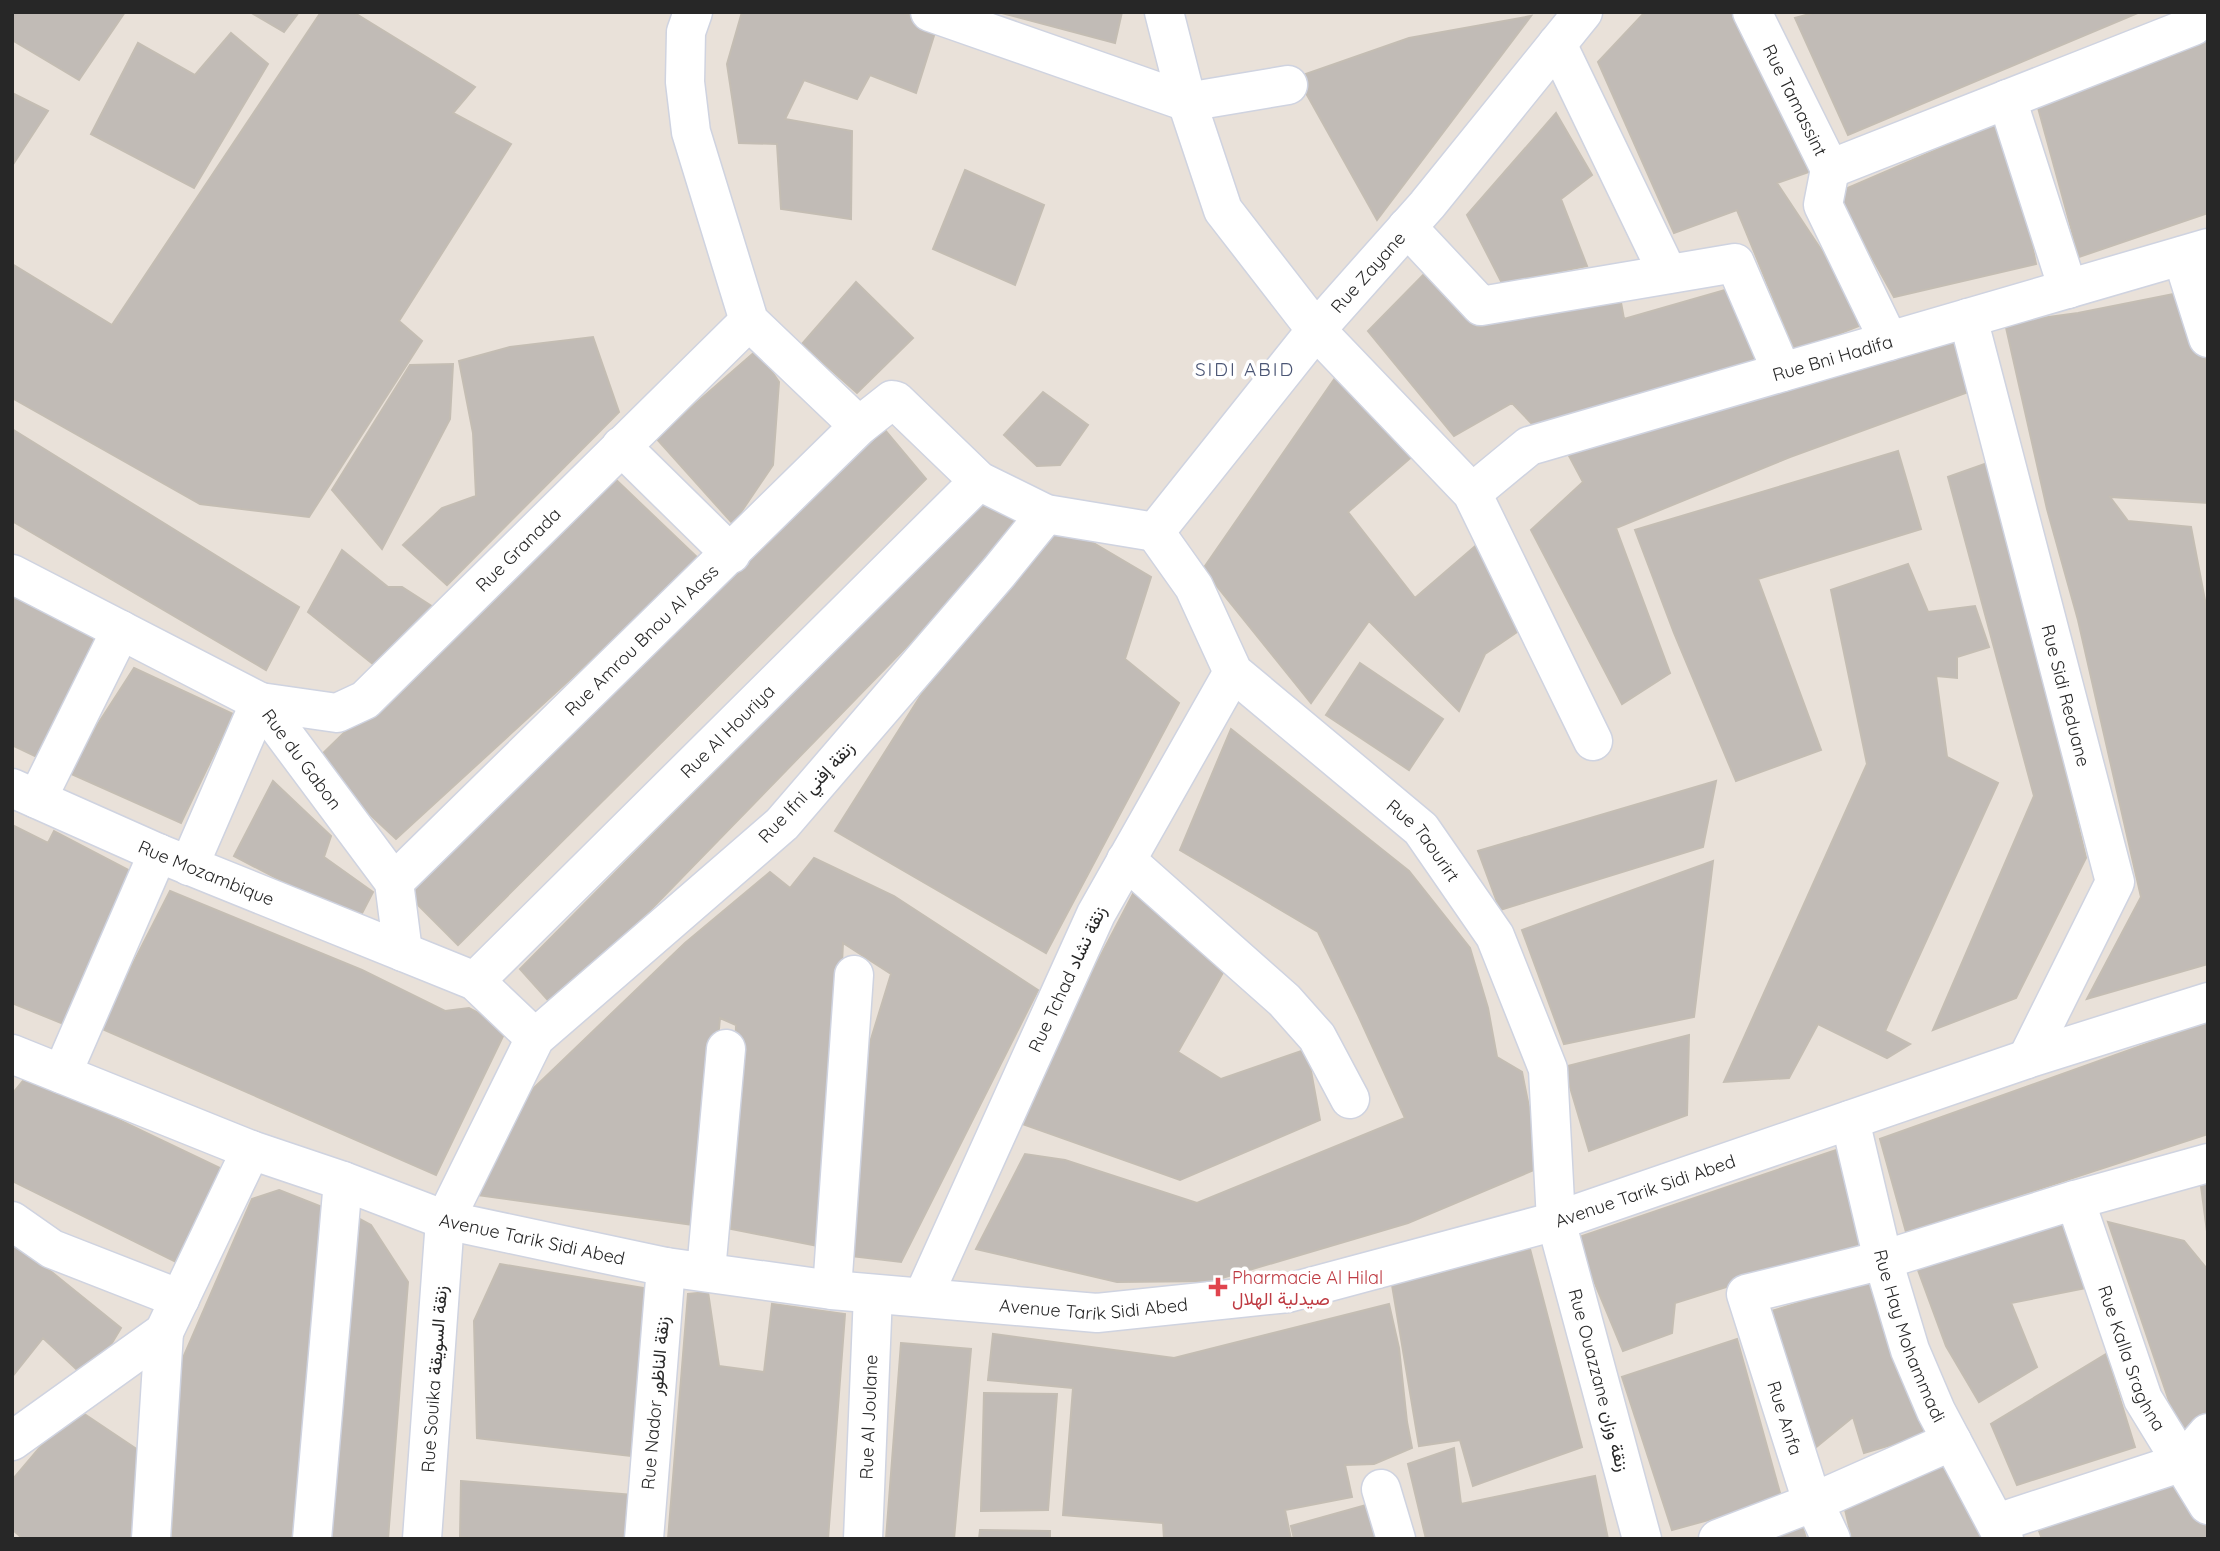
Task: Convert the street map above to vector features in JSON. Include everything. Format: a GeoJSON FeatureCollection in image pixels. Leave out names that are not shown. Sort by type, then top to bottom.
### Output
{"type":"FeatureCollection","features":[{"type":"Feature","properties":{"kind":"street"},"geometry":{"type":"LineString","coordinates":[[693,12],[686,32],[685,82],[691,132],[749,321],[859,426]]}},
{"type":"Feature","properties":{"kind":"street"},"geometry":{"type":"LineString","coordinates":[[930,12],[1187,102],[1288,85]]}},
{"type":"Feature","properties":{"kind":"street"},"geometry":{"type":"LineString","coordinates":[[1164,12],[1187,102],[1223,210],[1316,330],[1472,494],[1593,741]]}},
{"type":"Feature","properties":{"kind":"street","name":"Rue Zayane"},"geometry":{"type":"LineString","coordinates":[[1155,532],[1316,330],[1407,227],[1583,12]]}},
{"type":"Feature","properties":{"kind":"street","name":"Rue Tamassint"},"geometry":{"type":"LineString","coordinates":[[1752,12],[1830,169],[1823,205],[1889,341]]}},
{"type":"Feature","properties":{"kind":"street"},"geometry":{"type":"LineString","coordinates":[[1830,169],[2193,26],[2197,12]]}},
{"type":"Feature","properties":{"kind":"street"},"geometry":{"type":"LineString","coordinates":[[1557,44],[1668,274]]}},
{"type":"Feature","properties":{"kind":"street"},"geometry":{"type":"LineString","coordinates":[[2007,99],[2068,289]]}},
{"type":"Feature","properties":{"kind":"street"},"geometry":{"type":"LineString","coordinates":[[1407,227],[1481,306],[1735,263],[1782,372]]}},
{"type":"Feature","properties":{"kind":"street"},"geometry":{"type":"LineString","coordinates":[[2195,252],[2208,338]]}},
{"type":"Feature","properties":{"kind":"street","name":"Rue Bni Hadifa"},"geometry":{"type":"LineString","coordinates":[[1472,494],[1529,446],[2195,252]]}},
{"type":"Feature","properties":{"kind":"street","name":"Rue Sidi Reduane"},"geometry":{"type":"LineString","coordinates":[[1968,318],[2115,882],[2026,1059]]}},
{"type":"Feature","properties":{"kind":"street","name":"Rue Granada"},"geometry":{"type":"LineString","coordinates":[[260,702],[337,713],[365,700],[749,321]]}},
{"type":"Feature","properties":{"kind":"street","name":"Rue Amrou Bnou Al Aass"},"geometry":{"type":"LineString","coordinates":[[394,882],[859,426],[892,400],[897,401],[979,481]]}},
{"type":"Feature","properties":{"kind":"street"},"geometry":{"type":"LineString","coordinates":[[621,446],[731,554]]}},
{"type":"Feature","properties":{"kind":"street"},"geometry":{"type":"LineString","coordinates":[[979,481],[1046,514],[1155,532]]}},
{"type":"Feature","properties":{"kind":"street","name":"Rue Al Houriya"},"geometry":{"type":"LineString","coordinates":[[475,981],[979,481]]}},
{"type":"Feature","properties":{"kind":"street","name":"Rue Ifni زنقة إفني"},"geometry":{"type":"LineString","coordinates":[[535,1038],[782,824],[1046,514]]}},
{"type":"Feature","properties":{"kind":"street","name":"Rue Taourirt"},"geometry":{"type":"LineString","coordinates":[[1155,532],[1194,587],[1233,672],[1421,829],[1495,936],[1548,1069],[1556,1221]]}},
{"type":"Feature","properties":{"kind":"street","name":"Rue du Gabon"},"geometry":{"type":"LineString","coordinates":[[12,574],[260,702],[394,882],[403,952]]}},
{"type":"Feature","properties":{"kind":"street"},"geometry":{"type":"LineString","coordinates":[[25,794],[121,630]]}},
{"type":"Feature","properties":{"kind":"street","name":"Rue Tchad زنقة نشاد"},"geometry":{"type":"LineString","coordinates":[[923,1297],[1096,914],[1233,672]]}},
{"type":"Feature","properties":{"kind":"street"},"geometry":{"type":"LineString","coordinates":[[62,1074],[173,860],[260,702]]}},
{"type":"Feature","properties":{"kind":"street","name":"Rue Mozambique"},"geometry":{"type":"LineString","coordinates":[[25,794],[173,860],[475,981]]}},
{"type":"Feature","properties":{"kind":"street"},"geometry":{"type":"LineString","coordinates":[[1126,860],[1284,1000],[1317,1037],[1350,1099]]}},
{"type":"Feature","properties":{"kind":"street"},"geometry":{"type":"LineString","coordinates":[[832,1290],[854,975]]}},
{"type":"Feature","properties":{"kind":"street"},"geometry":{"type":"LineString","coordinates":[[445,1220],[535,1038],[475,981]]}},
{"type":"Feature","properties":{"kind":"street","name":"Avenue Tarik Sidi Abed"},"geometry":{"type":"LineString","coordinates":[[12,1054],[251,1150],[445,1220],[666,1267],[832,1290],[1097,1313],[1288,1293],[1556,1221],[2026,1059],[2208,1002]]}},
{"type":"Feature","properties":{"kind":"street"},"geometry":{"type":"LineString","coordinates":[[706,1271],[726,1049]]}},
{"type":"Feature","properties":{"kind":"street","name":"Rue Hay Mohammadi"},"geometry":{"type":"LineString","coordinates":[[1850,1120],[1883,1260],[1910,1350],[1936,1411],[2000,1531]]}},
{"type":"Feature","properties":{"kind":"street"},"geometry":{"type":"LineString","coordinates":[[151,1539],[172,1316],[251,1150]]}},
{"type":"Feature","properties":{"kind":"street"},"geometry":{"type":"LineString","coordinates":[[1883,1260],[2075,1200],[2208,1163]]}},
{"type":"Feature","properties":{"kind":"street"},"geometry":{"type":"LineString","coordinates":[[312,1539],[343,1181]]}},
{"type":"Feature","properties":{"kind":"street","name":"Rue Kalla Sraghna"},"geometry":{"type":"LineString","coordinates":[[2075,1200],[2143,1399],[2208,1505]]}},
{"type":"Feature","properties":{"kind":"street","name":"Rue Souika زنقة السويقة"},"geometry":{"type":"LineString","coordinates":[[422,1539],[445,1220]]}},
{"type":"Feature","properties":{"kind":"street"},"geometry":{"type":"LineString","coordinates":[[12,1221],[52,1249],[172,1316]]}},
{"type":"Feature","properties":{"kind":"street","name":"Rue Ouazzane زنقة وزان"},"geometry":{"type":"LineString","coordinates":[[1556,1221],[1642,1539]]}},
{"type":"Feature","properties":{"kind":"street","name":"Rue Anfa"},"geometry":{"type":"LineString","coordinates":[[1831,1539],[1814,1502],[1746,1294],[1883,1260]]}},
{"type":"Feature","properties":{"kind":"street","name":"Rue Nador زنقة الناظور"},"geometry":{"type":"LineString","coordinates":[[644,1539],[666,1267]]}},
{"type":"Feature","properties":{"kind":"street","name":"Rue Al Joulane"},"geometry":{"type":"LineString","coordinates":[[863,1539],[873,1293]]}},
{"type":"Feature","properties":{"kind":"street"},"geometry":{"type":"LineString","coordinates":[[20,1426],[172,1316]]}},
{"type":"Feature","properties":{"kind":"street"},"geometry":{"type":"LineString","coordinates":[[2000,1531],[2183,1462],[2208,1433]]}},
{"type":"Feature","properties":{"kind":"street"},"geometry":{"type":"LineString","coordinates":[[1717,1539],[1814,1502],[1952,1441]]}},
{"type":"Feature","properties":{"kind":"street"},"geometry":{"type":"LineString","coordinates":[[1381,1489],[1395,1539]]}},
{"type":"Feature","properties":{"kind":"building"},"geometry":{"type":"Polygon","coordinates":[[[12,12],[125,12],[79,80],[12,40],[12,12]]]}},
{"type":"Feature","properties":{"kind":"building"},"geometry":{"type":"Polygon","coordinates":[[[250,12],[299,12],[284,32],[250,12]]]}},
{"type":"Feature","properties":{"kind":"building"},"geometry":{"type":"Polygon","coordinates":[[[321,12],[353,12],[475,87],[453,113],[511,144],[399,321],[422,341],[309,517],[200,504],[12,398],[12,264],[112,325],[321,12]]]}},
{"type":"Feature","properties":{"kind":"building"},"geometry":{"type":"Polygon","coordinates":[[[742,12],[900,12],[938,23],[916,93],[870,75],[857,99],[804,80],[785,119],[852,131],[851,219],[781,209],[777,144],[739,143],[727,64],[742,12]]]}},
{"type":"Feature","properties":{"kind":"building"},"geometry":{"type":"Polygon","coordinates":[[[998,12],[1122,12],[1115,43],[998,12]]]}},
{"type":"Feature","properties":{"kind":"building"},"geometry":{"type":"Polygon","coordinates":[[[1645,12],[1736,12],[1809,172],[1777,183],[1869,322],[1795,351],[1737,210],[1674,233],[1598,62],[1645,12]]]}},
{"type":"Feature","properties":{"kind":"building"},"geometry":{"type":"Polygon","coordinates":[[[1817,12],[2140,12],[1848,135],[1795,18],[1817,12]]]}},
{"type":"Feature","properties":{"kind":"building"},"geometry":{"type":"Polygon","coordinates":[[[1531,16],[1377,220],[1297,77],[1409,38],[1531,16]]]}},
{"type":"Feature","properties":{"kind":"building"},"geometry":{"type":"Polygon","coordinates":[[[2203,31],[2208,43],[2208,213],[2079,257],[2037,104],[2203,31]]]}},
{"type":"Feature","properties":{"kind":"building"},"geometry":{"type":"Polygon","coordinates":[[[231,33],[268,64],[194,188],[91,134],[138,43],[195,75],[231,33]]]}},
{"type":"Feature","properties":{"kind":"building"},"geometry":{"type":"Polygon","coordinates":[[[12,93],[48,111],[12,166],[12,93]]]}},
{"type":"Feature","properties":{"kind":"building"},"geometry":{"type":"Polygon","coordinates":[[[1556,113],[1592,175],[1561,199],[1587,266],[1502,283],[1467,215],[1556,113]]]}},
{"type":"Feature","properties":{"kind":"building"},"geometry":{"type":"Polygon","coordinates":[[[2006,120],[2036,264],[1894,297],[1836,193],[2006,120]]]}},
{"type":"Feature","properties":{"kind":"building"},"geometry":{"type":"Polygon","coordinates":[[[965,170],[1044,205],[1015,285],[933,249],[965,170]]]}},
{"type":"Feature","properties":{"kind":"building"},"geometry":{"type":"Polygon","coordinates":[[[1431,267],[1478,327],[1618,286],[1624,319],[1739,286],[1764,360],[1535,427],[1512,403],[1454,436],[1368,331],[1431,267]]]}},
{"type":"Feature","properties":{"kind":"building"},"geometry":{"type":"Polygon","coordinates":[[[856,282],[913,338],[857,393],[802,344],[856,282]]]}},
{"type":"Feature","properties":{"kind":"building"},"geometry":{"type":"Polygon","coordinates":[[[2184,292],[2208,368],[2208,503],[2110,497],[2128,521],[2191,527],[2208,616],[2208,964],[2087,999],[2141,897],[2078,620],[2047,509],[2005,323],[2078,313],[2184,292]]]}},
{"type":"Feature","properties":{"kind":"building"},"geometry":{"type":"Polygon","coordinates":[[[1956,332],[1974,390],[1790,457],[1616,528],[1670,673],[1622,704],[1531,530],[1583,482],[1567,452],[1956,332]]]}},
{"type":"Feature","properties":{"kind":"building"},"geometry":{"type":"Polygon","coordinates":[[[593,337],[619,412],[447,585],[403,545],[442,508],[476,496],[473,433],[459,361],[510,347],[593,337]]]}},
{"type":"Feature","properties":{"kind":"building"},"geometry":{"type":"Polygon","coordinates":[[[757,350],[779,382],[773,465],[733,524],[656,438],[757,350]]]}},
{"type":"Feature","properties":{"kind":"building"},"geometry":{"type":"Polygon","coordinates":[[[453,364],[450,419],[382,549],[332,490],[410,365],[453,364]]]}},
{"type":"Feature","properties":{"kind":"building"},"geometry":{"type":"Polygon","coordinates":[[[1335,378],[1415,454],[1348,512],[1415,598],[1481,541],[1523,628],[1485,654],[1459,711],[1369,621],[1311,703],[1203,569],[1335,378]]]}},
{"type":"Feature","properties":{"kind":"building"},"geometry":{"type":"Polygon","coordinates":[[[1043,392],[1088,425],[1060,465],[1037,466],[1004,435],[1043,392]]]}},
{"type":"Feature","properties":{"kind":"building"},"geometry":{"type":"Polygon","coordinates":[[[879,423],[926,479],[458,945],[403,890],[879,423]]]}},
{"type":"Feature","properties":{"kind":"building"},"geometry":{"type":"Polygon","coordinates":[[[12,429],[299,607],[266,670],[12,521],[12,429]]]}},
{"type":"Feature","properties":{"kind":"building"},"geometry":{"type":"Polygon","coordinates":[[[1898,451],[1921,529],[1758,579],[1821,750],[1736,781],[1674,633],[1635,530],[1898,451]]]}},
{"type":"Feature","properties":{"kind":"building"},"geometry":{"type":"Polygon","coordinates":[[[1990,462],[2086,858],[2016,998],[1933,1030],[2034,796],[1948,477],[1990,462]]]}},
{"type":"Feature","properties":{"kind":"building"},"geometry":{"type":"Polygon","coordinates":[[[610,474],[700,560],[396,839],[314,762],[610,474]]]}},
{"type":"Feature","properties":{"kind":"building"},"geometry":{"type":"Polygon","coordinates":[[[990,493],[1023,527],[555,1008],[520,969],[990,493]]]}},
{"type":"Feature","properties":{"kind":"building"},"geometry":{"type":"Polygon","coordinates":[[[1058,522],[1151,577],[1125,659],[1179,703],[1046,953],[835,831],[947,654],[1058,522]]]}},
{"type":"Feature","properties":{"kind":"building"},"geometry":{"type":"Polygon","coordinates":[[[342,550],[388,587],[402,587],[433,607],[374,665],[308,612],[342,550]]]}},
{"type":"Feature","properties":{"kind":"building"},"geometry":{"type":"Polygon","coordinates":[[[1908,564],[1928,612],[1975,606],[1989,647],[1957,657],[1957,678],[1936,676],[1947,757],[1998,783],[1885,1031],[1910,1044],[1887,1058],[1818,1024],[1789,1078],[1724,1082],[1867,764],[1831,590],[1908,564]]]}},
{"type":"Feature","properties":{"kind":"building"},"geometry":{"type":"Polygon","coordinates":[[[12,588],[101,631],[41,759],[12,745],[12,588]]]}},
{"type":"Feature","properties":{"kind":"building"},"geometry":{"type":"Polygon","coordinates":[[[1360,663],[1443,719],[1409,770],[1326,715],[1360,663]]]}},
{"type":"Feature","properties":{"kind":"building"},"geometry":{"type":"Polygon","coordinates":[[[134,668],[233,714],[181,823],[67,772],[134,668]]]}},
{"type":"Feature","properties":{"kind":"building"},"geometry":{"type":"Polygon","coordinates":[[[1231,729],[1409,871],[1470,948],[1488,1008],[1497,1057],[1522,1072],[1541,1167],[1408,1223],[1212,1281],[1117,1282],[976,1249],[1025,1154],[1065,1160],[1197,1203],[1405,1118],[1318,932],[1180,850],[1231,729]]]}},
{"type":"Feature","properties":{"kind":"building"},"geometry":{"type":"Polygon","coordinates":[[[273,781],[331,836],[324,857],[373,892],[358,921],[234,856],[273,781]]]}},
{"type":"Feature","properties":{"kind":"building"},"geometry":{"type":"Polygon","coordinates":[[[1716,781],[1703,847],[1500,910],[1478,851],[1716,781]]]}},
{"type":"Feature","properties":{"kind":"building"},"geometry":{"type":"Polygon","coordinates":[[[12,825],[48,843],[54,831],[136,874],[66,1025],[12,1003],[12,825]]]}},
{"type":"Feature","properties":{"kind":"building"},"geometry":{"type":"Polygon","coordinates":[[[814,858],[894,896],[1038,990],[901,1262],[852,1256],[856,1088],[891,974],[843,943],[828,1248],[731,1229],[736,1025],[720,1018],[701,1226],[477,1195],[515,1106],[685,943],[770,872],[790,888],[814,858]]]}},
{"type":"Feature","properties":{"kind":"building"},"geometry":{"type":"Polygon","coordinates":[[[1713,861],[1694,1017],[1564,1044],[1522,930],[1713,861]]]}},
{"type":"Feature","properties":{"kind":"building"},"geometry":{"type":"Polygon","coordinates":[[[1135,890],[1229,962],[1178,1052],[1221,1079],[1307,1049],[1320,1120],[1180,1180],[1014,1121],[1135,890]]]}},
{"type":"Feature","properties":{"kind":"building"},"geometry":{"type":"Polygon","coordinates":[[[170,891],[362,970],[445,1011],[469,1008],[507,1028],[436,1175],[100,1028],[170,891]]]}},
{"type":"Feature","properties":{"kind":"building"},"geometry":{"type":"Polygon","coordinates":[[[2208,1022],[2208,1134],[1906,1232],[1880,1139],[2208,1022]]]}},
{"type":"Feature","properties":{"kind":"building"},"geometry":{"type":"Polygon","coordinates":[[[1689,1035],[1687,1115],[1589,1151],[1564,1067],[1689,1035]]]}},
{"type":"Feature","properties":{"kind":"building"},"geometry":{"type":"Polygon","coordinates":[[[27,1076],[224,1170],[176,1262],[12,1181],[12,1094],[27,1076]]]}},
{"type":"Feature","properties":{"kind":"building"},"geometry":{"type":"Polygon","coordinates":[[[1842,1148],[1864,1244],[1675,1303],[1672,1333],[1623,1351],[1576,1238],[1842,1148]]]}},
{"type":"Feature","properties":{"kind":"building"},"geometry":{"type":"Polygon","coordinates":[[[2208,1169],[2208,1239],[2199,1171],[2208,1169]]]}},
{"type":"Feature","properties":{"kind":"building"},"geometry":{"type":"Polygon","coordinates":[[[279,1190],[327,1209],[292,1539],[172,1539],[179,1367],[252,1199],[279,1190]]]}},
{"type":"Feature","properties":{"kind":"building"},"geometry":{"type":"Polygon","coordinates":[[[354,1216],[371,1225],[408,1282],[388,1539],[331,1539],[354,1216]]]}},
{"type":"Feature","properties":{"kind":"building"},"geometry":{"type":"Polygon","coordinates":[[[2065,1217],[2086,1288],[2011,1303],[2037,1367],[1979,1402],[1946,1346],[1915,1262],[2065,1217]]]}},
{"type":"Feature","properties":{"kind":"building"},"geometry":{"type":"Polygon","coordinates":[[[2108,1222],[2184,1241],[2208,1270],[2208,1412],[2201,1422],[2180,1433],[2108,1222]]]}},
{"type":"Feature","properties":{"kind":"building"},"geometry":{"type":"Polygon","coordinates":[[[12,1240],[121,1328],[89,1381],[43,1338],[12,1377],[12,1240]]]}},
{"type":"Feature","properties":{"kind":"building"},"geometry":{"type":"Polygon","coordinates":[[[1530,1249],[1582,1447],[1473,1486],[1460,1440],[1419,1446],[1392,1285],[1530,1249]]]}},
{"type":"Feature","properties":{"kind":"building"},"geometry":{"type":"Polygon","coordinates":[[[500,1264],[650,1289],[639,1457],[477,1438],[474,1321],[500,1264]]]}},
{"type":"Feature","properties":{"kind":"building"},"geometry":{"type":"Polygon","coordinates":[[[1874,1280],[1928,1434],[1864,1453],[1853,1417],[1815,1448],[1765,1313],[1874,1280]]]}},
{"type":"Feature","properties":{"kind":"building"},"geometry":{"type":"Polygon","coordinates":[[[708,1292],[719,1366],[764,1372],[772,1304],[845,1314],[828,1539],[668,1539],[688,1294],[708,1292]]]}},
{"type":"Feature","properties":{"kind":"building"},"geometry":{"type":"Polygon","coordinates":[[[1389,1304],[1399,1348],[1412,1448],[1374,1464],[1345,1465],[1352,1497],[1285,1510],[1291,1539],[1164,1539],[1163,1523],[1063,1515],[1073,1388],[988,1380],[993,1334],[1174,1358],[1389,1304]]]}},
{"type":"Feature","properties":{"kind":"building"},"geometry":{"type":"Polygon","coordinates":[[[1737,1339],[1782,1500],[1672,1530],[1622,1377],[1737,1339]]]}},
{"type":"Feature","properties":{"kind":"building"},"geometry":{"type":"Polygon","coordinates":[[[901,1343],[971,1349],[954,1539],[886,1539],[901,1343]]]}},
{"type":"Feature","properties":{"kind":"building"},"geometry":{"type":"Polygon","coordinates":[[[2106,1354],[2135,1447],[2017,1485],[1991,1424],[2106,1354]]]}},
{"type":"Feature","properties":{"kind":"building"},"geometry":{"type":"Polygon","coordinates":[[[984,1393],[1057,1394],[1048,1510],[981,1511],[984,1393]]]}},
{"type":"Feature","properties":{"kind":"building"},"geometry":{"type":"Polygon","coordinates":[[[74,1407],[141,1452],[134,1539],[23,1539],[12,1529],[12,1480],[74,1407]]]}},
{"type":"Feature","properties":{"kind":"building"},"geometry":{"type":"Polygon","coordinates":[[[1454,1448],[1461,1504],[1595,1476],[1608,1539],[1426,1539],[1408,1464],[1454,1448]]]}},
{"type":"Feature","properties":{"kind":"building"},"geometry":{"type":"Polygon","coordinates":[[[1940,1459],[1993,1539],[1852,1539],[1843,1501],[1940,1459]]]}},
{"type":"Feature","properties":{"kind":"building"},"geometry":{"type":"Polygon","coordinates":[[[2182,1477],[2208,1530],[2208,1539],[2042,1539],[2038,1528],[2182,1477]]]}},
{"type":"Feature","properties":{"kind":"building"},"geometry":{"type":"Polygon","coordinates":[[[461,1481],[633,1495],[628,1539],[460,1537],[461,1481]]]}},
{"type":"Feature","properties":{"kind":"building"},"geometry":{"type":"Polygon","coordinates":[[[1384,1500],[1390,1539],[1294,1539],[1291,1526],[1384,1500]]]}},
{"type":"Feature","properties":{"kind":"building"},"geometry":{"type":"Polygon","coordinates":[[[1801,1520],[1806,1539],[1746,1539],[1801,1520]]]}},
{"type":"Feature","properties":{"kind":"building"},"geometry":{"type":"Polygon","coordinates":[[[980,1530],[1050,1531],[1050,1539],[979,1539],[980,1530]]]}},
{"type":"Feature","properties":{"kind":"place","name":"Pharmacie Al Hilal صيدلية الهلال"},"geometry":{"type":"Point","coordinates":[1218,1287]}},
{"type":"Feature","properties":{"kind":"district","name":"SIDI ABID"},"geometry":{"type":"Point","coordinates":[1245,369]}}]}
